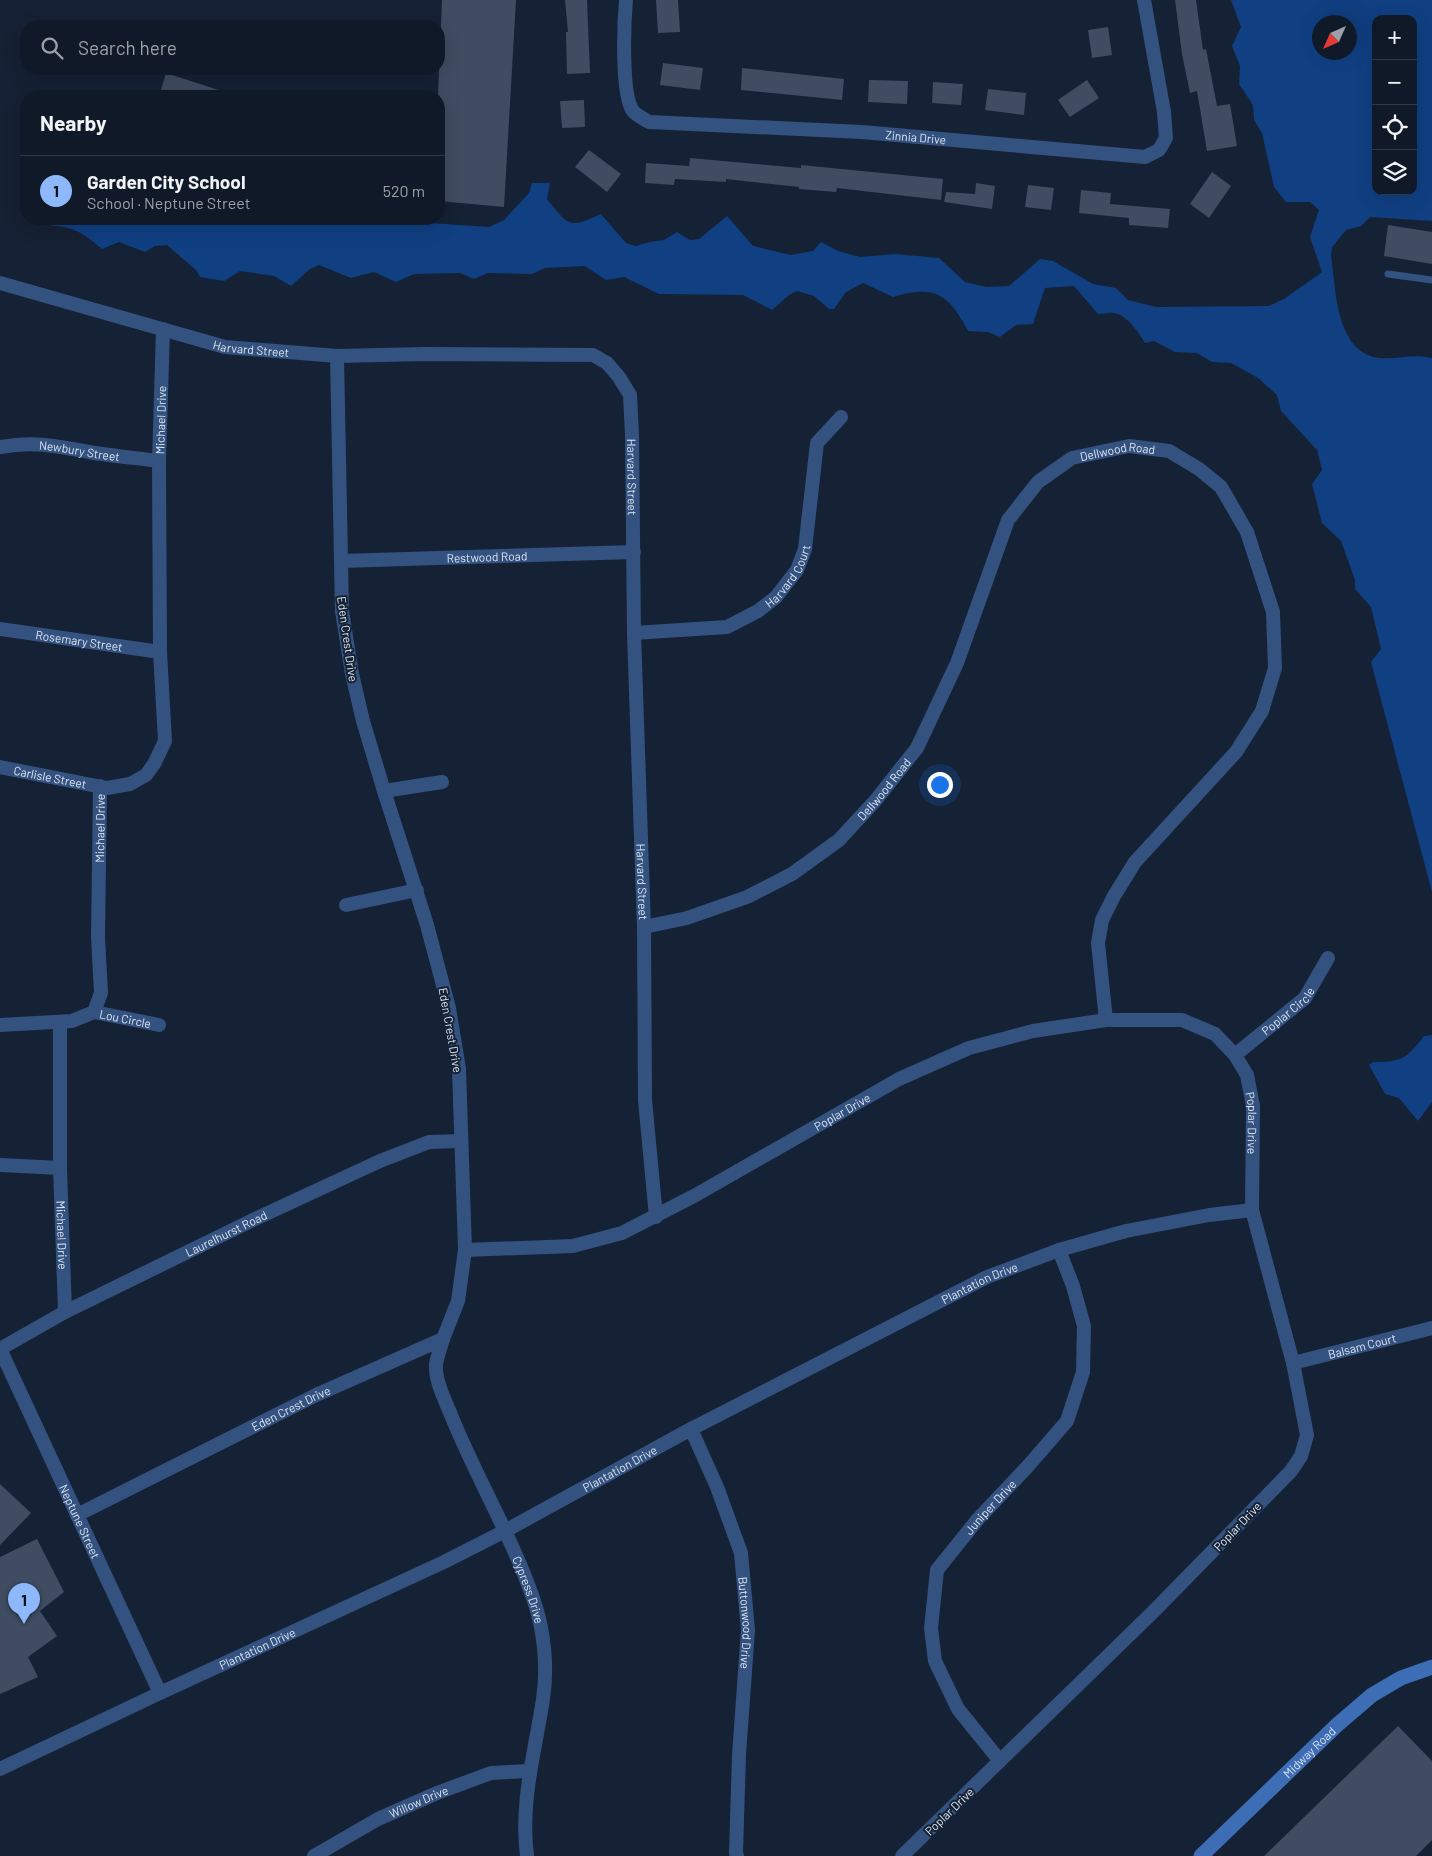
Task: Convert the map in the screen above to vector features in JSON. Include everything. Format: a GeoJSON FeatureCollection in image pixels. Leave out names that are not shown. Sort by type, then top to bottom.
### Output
{"type":"FeatureCollection","features":[{"type":"Feature","properties":{"kind":"street","name":"Zinnia Drive"},"geometry":{"type":"LineString","coordinates":[[626,0],[624,74],[626,91],[633,111],[649,122],[862,132],[1145,157],[1159,150],[1166,138],[1164,112],[1144,0]]}},
{"type":"Feature","properties":{"kind":"street","name":"Harvard Street"},"geometry":{"type":"LineString","coordinates":[[0,283],[226,347],[337,356],[594,355],[607,363],[619,377],[630,394],[634,633],[644,927],[645,1100],[656,1217]]}},
{"type":"Feature","properties":{"kind":"street","name":"Michael Drive"},"geometry":{"type":"LineString","coordinates":[[94,1012],[101,992],[98,938],[100,786],[107,788],[130,784],[146,775],[157,760],[165,741],[160,652],[159,461],[164,329]]}},
{"type":"Feature","properties":{"kind":"street","name":"Eden Crest Drive"},"geometry":{"type":"LineString","coordinates":[[78,1515],[316,1395],[443,1339],[458,1300],[465,1250],[459,1069],[449,1008],[416,890],[363,721],[352,674],[342,611],[337,356]]}},
{"type":"Feature","properties":{"kind":"street","name":"Harvard Court"},"geometry":{"type":"LineString","coordinates":[[634,633],[727,627],[758,611],[776,597],[797,570],[805,549],[818,442],[841,417]]}},
{"type":"Feature","properties":{"kind":"street","name":"Newbury Street"},"geometry":{"type":"LineString","coordinates":[[0,447],[21,443],[56,445],[90,452],[159,461]]}},
{"type":"Feature","properties":{"kind":"street","name":"Dellwood Road"},"geometry":{"type":"LineString","coordinates":[[644,927],[687,918],[747,897],[792,874],[839,840],[875,801],[918,748],[957,663],[1008,520],[1038,482],[1072,458],[1130,446],[1169,451],[1199,469],[1221,487],[1247,532],[1273,612],[1275,668],[1262,711],[1236,752],[1135,862],[1102,920],[1098,943],[1106,1020]]}},
{"type":"Feature","properties":{"kind":"street","name":"Restwood Road"},"geometry":{"type":"LineString","coordinates":[[341,561],[634,552]]}},
{"type":"Feature","properties":{"kind":"street","name":"Rosemary Street"},"geometry":{"type":"LineString","coordinates":[[0,629],[160,652]]}},
{"type":"Feature","properties":{"kind":"street","name":"Carlisle Street"},"geometry":{"type":"LineString","coordinates":[[0,767],[100,786]]}},
{"type":"Feature","properties":{"kind":"street"},"geometry":{"type":"LineString","coordinates":[[384,791],[442,782]]}},
{"type":"Feature","properties":{"kind":"street"},"geometry":{"type":"LineString","coordinates":[[346,905],[416,890]]}},
{"type":"Feature","properties":{"kind":"street","name":"Poplar Circle"},"geometry":{"type":"LineString","coordinates":[[1235,1055],[1305,998],[1328,958]]}},
{"type":"Feature","properties":{"kind":"street"},"geometry":{"type":"LineString","coordinates":[[0,1025],[60,1023],[72,1021],[94,1012]]}},
{"type":"Feature","properties":{"kind":"street","name":"Lou Circle"},"geometry":{"type":"LineString","coordinates":[[94,1012],[159,1025]]}},
{"type":"Feature","properties":{"kind":"street","name":"Poplar Drive"},"geometry":{"type":"LineString","coordinates":[[465,1250],[573,1246],[622,1233],[656,1217],[899,1079],[969,1048],[1033,1031],[1106,1020],[1182,1020],[1215,1034],[1235,1055],[1247,1075],[1252,1106],[1252,1210],[1292,1363],[1307,1435],[1301,1456],[1290,1471],[1153,1612],[902,1856]]}},
{"type":"Feature","properties":{"kind":"street","name":"Michael Drive"},"geometry":{"type":"LineString","coordinates":[[60,1023],[60,1168],[65,1312]]}},
{"type":"Feature","properties":{"kind":"street","name":"Laurelhurst Road"},"geometry":{"type":"LineString","coordinates":[[0,1349],[65,1312],[255,1219],[380,1161],[429,1142],[460,1141]]}},
{"type":"Feature","properties":{"kind":"street"},"geometry":{"type":"LineString","coordinates":[[0,1165],[60,1168]]}},
{"type":"Feature","properties":{"kind":"street","name":"Plantation Drive"},"geometry":{"type":"LineString","coordinates":[[0,1769],[444,1562],[505,1531],[691,1429],[987,1278],[1060,1250],[1126,1231],[1208,1215],[1252,1210]]}},
{"type":"Feature","properties":{"kind":"street","name":"Juniper Drive"},"geometry":{"type":"LineString","coordinates":[[1000,1761],[958,1709],[935,1661],[931,1628],[937,1570],[978,1519],[1067,1421],[1083,1372],[1084,1326],[1073,1286],[1060,1250]]}},
{"type":"Feature","properties":{"kind":"street","name":"Balsam Court"},"geometry":{"type":"LineString","coordinates":[[1292,1363],[1432,1328]]}},
{"type":"Feature","properties":{"kind":"street","name":"Cypress Drive"},"geometry":{"type":"LineString","coordinates":[[443,1339],[436,1365],[440,1386],[458,1432],[505,1531],[534,1599],[545,1646],[544,1697],[529,1772],[524,1832],[528,1856]]}},
{"type":"Feature","properties":{"kind":"street","name":"Neptune Street"},"geometry":{"type":"LineString","coordinates":[[0,1349],[160,1693]]}},
{"type":"Feature","properties":{"kind":"street","name":"Buttonwood Drive"},"geometry":{"type":"LineString","coordinates":[[691,1429],[717,1486],[741,1554],[748,1630],[740,1755],[737,1856]]}},
{"type":"Feature","properties":{"kind":"street","name":"Midway Road"},"geometry":{"type":"LineString","coordinates":[[1201,1856],[1337,1725],[1372,1695],[1401,1678],[1432,1667]]}},
{"type":"Feature","properties":{"kind":"street","name":"Willow Drive"},"geometry":{"type":"LineString","coordinates":[[314,1856],[378,1819],[437,1793],[491,1773],[529,1772]]}},
{"type":"Feature","properties":{"kind":"lane"},"geometry":{"type":"LineString","coordinates":[[1388,274],[1432,280]]}},
{"type":"Feature","properties":{"kind":"shaded area"},"geometry":{"type":"Polygon","coordinates":[[[1231,0],[1432,0],[1432,221],[1370,217],[1361,226],[1346,230],[1332,247],[1331,255],[1340,317],[1354,344],[1365,353],[1379,358],[1419,356],[1432,358],[1432,892],[1371,662],[1381,649],[1371,607],[1355,589],[1355,580],[1341,541],[1322,523],[1312,484],[1322,470],[1317,450],[1281,411],[1277,395],[1258,378],[1231,363],[1212,362],[1197,353],[1175,352],[1154,341],[1145,343],[1128,321],[1119,314],[1098,314],[1074,286],[1045,288],[1033,324],[1016,325],[1000,337],[988,332],[968,331],[954,308],[938,295],[929,292],[919,292],[893,297],[863,283],[846,292],[834,309],[829,309],[814,296],[797,291],[789,295],[772,310],[743,295],[659,294],[624,277],[606,280],[585,266],[545,268],[532,274],[488,273],[474,279],[460,273],[414,274],[396,282],[374,272],[351,278],[319,265],[310,269],[291,286],[274,276],[240,271],[224,281],[200,277],[196,270],[167,245],[155,246],[145,252],[119,242],[102,249],[77,231],[48,225],[445,224],[489,227],[504,220],[529,193],[532,183],[550,183],[547,199],[565,220],[575,223],[582,222],[601,214],[626,243],[636,246],[664,240],[677,232],[690,240],[699,239],[727,216],[753,246],[791,255],[813,251],[821,242],[838,251],[860,257],[895,254],[939,258],[965,282],[986,287],[1009,286],[1040,259],[1053,261],[1093,284],[1116,288],[1128,300],[1156,307],[1269,306],[1284,299],[1322,272],[1310,237],[1319,210],[1310,202],[1286,202],[1274,187],[1262,133],[1254,120],[1253,105],[1239,84],[1240,66],[1232,46],[1241,27],[1231,0]]]}},
{"type":"Feature","properties":{"kind":"shaded area"},"geometry":{"type":"Polygon","coordinates":[[[1432,1035],[1432,1102],[1418,1121],[1399,1098],[1385,1094],[1369,1065],[1373,1062],[1403,1058],[1413,1050],[1424,1036],[1432,1035]]]}},
{"type":"Feature","properties":{"kind":"building"},"geometry":{"type":"Polygon","coordinates":[[[442,0],[516,0],[504,207],[445,202],[445,90],[438,90],[439,75],[445,75],[445,20],[441,20],[442,0]]]}},
{"type":"Feature","properties":{"kind":"building"},"geometry":{"type":"Polygon","coordinates":[[[565,0],[587,0],[590,73],[567,74],[566,32],[568,32],[565,0]]]}},
{"type":"Feature","properties":{"kind":"building"},"geometry":{"type":"Polygon","coordinates":[[[656,0],[678,0],[680,32],[658,33],[656,0]]]}},
{"type":"Feature","properties":{"kind":"building"},"geometry":{"type":"Polygon","coordinates":[[[1175,0],[1196,0],[1203,50],[1206,49],[1217,106],[1230,104],[1237,146],[1207,151],[1197,91],[1190,93],[1182,54],[1175,0]]]}},
{"type":"Feature","properties":{"kind":"building"},"geometry":{"type":"Polygon","coordinates":[[[1108,27],[1112,55],[1092,58],[1088,30],[1108,27]]]}},
{"type":"Feature","properties":{"kind":"building"},"geometry":{"type":"Polygon","coordinates":[[[663,63],[703,68],[700,90],[660,85],[663,63]]]}},
{"type":"Feature","properties":{"kind":"building"},"geometry":{"type":"Polygon","coordinates":[[[742,68],[844,79],[842,100],[741,90],[742,68]]]}},
{"type":"Feature","properties":{"kind":"building"},"geometry":{"type":"Polygon","coordinates":[[[165,75],[172,75],[219,90],[161,90],[165,75]]]}},
{"type":"Feature","properties":{"kind":"building"},"geometry":{"type":"Polygon","coordinates":[[[869,80],[908,81],[907,104],[868,102],[869,80]]]}},
{"type":"Feature","properties":{"kind":"building"},"geometry":{"type":"Polygon","coordinates":[[[1087,80],[1099,98],[1070,117],[1058,100],[1087,80]]]}},
{"type":"Feature","properties":{"kind":"building"},"geometry":{"type":"Polygon","coordinates":[[[933,82],[963,84],[961,105],[932,103],[933,82]]]}},
{"type":"Feature","properties":{"kind":"building"},"geometry":{"type":"Polygon","coordinates":[[[988,89],[1026,93],[1024,115],[985,110],[988,89]]]}},
{"type":"Feature","properties":{"kind":"building"},"geometry":{"type":"Polygon","coordinates":[[[584,100],[585,127],[562,128],[560,101],[584,100]]]}},
{"type":"Feature","properties":{"kind":"building"},"geometry":{"type":"Polygon","coordinates":[[[589,150],[621,174],[607,192],[575,167],[589,150]]]}},
{"type":"Feature","properties":{"kind":"building"},"geometry":{"type":"Polygon","coordinates":[[[690,158],[801,168],[801,165],[943,179],[941,200],[837,188],[836,192],[799,189],[799,187],[726,179],[726,182],[675,179],[674,185],[645,183],[646,163],[689,166],[690,158]]]}},
{"type":"Feature","properties":{"kind":"building"},"geometry":{"type":"Polygon","coordinates":[[[1212,172],[1231,186],[1209,218],[1190,204],[1212,172]]]}},
{"type":"Feature","properties":{"kind":"building"},"geometry":{"type":"Polygon","coordinates":[[[976,183],[995,186],[992,209],[944,202],[946,192],[975,194],[976,183]]]}},
{"type":"Feature","properties":{"kind":"building"},"geometry":{"type":"Polygon","coordinates":[[[1028,185],[1054,188],[1051,210],[1025,207],[1028,185]]]}},
{"type":"Feature","properties":{"kind":"building"},"geometry":{"type":"Polygon","coordinates":[[[1081,190],[1111,193],[1110,204],[1170,209],[1168,228],[1129,225],[1129,218],[1079,213],[1081,190]]]}},
{"type":"Feature","properties":{"kind":"building"},"geometry":{"type":"Polygon","coordinates":[[[1388,225],[1432,232],[1432,264],[1384,256],[1388,225]]]}},
{"type":"Feature","properties":{"kind":"building"},"geometry":{"type":"Polygon","coordinates":[[[0,1484],[31,1513],[0,1545],[0,1484]]]}},
{"type":"Feature","properties":{"kind":"building"},"geometry":{"type":"Polygon","coordinates":[[[37,1539],[64,1592],[40,1611],[57,1636],[28,1657],[38,1677],[0,1694],[0,1557],[37,1539]]]}},
{"type":"Feature","properties":{"kind":"building"},"geometry":{"type":"Polygon","coordinates":[[[1398,1726],[1432,1761],[1432,1840],[1416,1856],[1264,1856],[1398,1726]]]}},
{"type":"Feature","properties":{"kind":"place","name":"Garden City School"},"geometry":{"type":"Point","coordinates":[24,1624]}}]}
